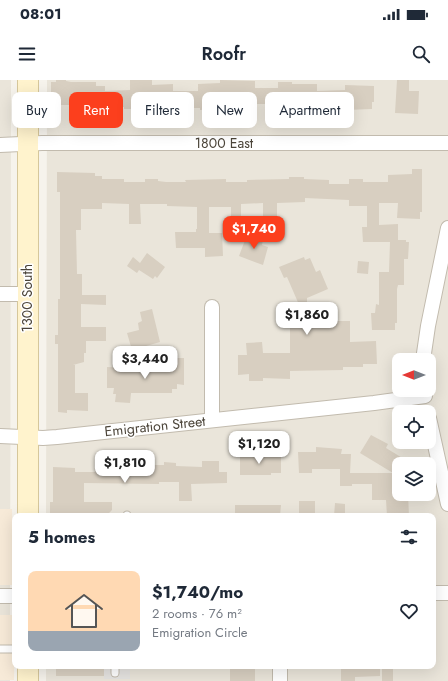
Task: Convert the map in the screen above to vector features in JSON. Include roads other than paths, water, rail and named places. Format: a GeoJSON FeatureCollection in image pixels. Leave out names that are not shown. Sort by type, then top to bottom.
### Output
{"type":"FeatureCollection","features":[{"type":"Feature","properties":{"kind":"street","name":"1300 South"},"geometry":{"type":"LineString","coordinates":[[28,80],[28,513]]}},
{"type":"Feature","properties":{"kind":"street","name":"1800 East"},"geometry":{"type":"LineString","coordinates":[[0,145],[448,143]]}},
{"type":"Feature","properties":{"kind":"street"},"geometry":{"type":"LineString","coordinates":[[424,353],[448,228]]}},
{"type":"Feature","properties":{"kind":"street"},"geometry":{"type":"LineString","coordinates":[[0,294],[28,294]]}},
{"type":"Feature","properties":{"kind":"street"},"geometry":{"type":"LineString","coordinates":[[212,306],[212,420]]}},
{"type":"Feature","properties":{"kind":"street","name":"Emigration Street"},"geometry":{"type":"LineString","coordinates":[[0,436],[57,437],[374,403],[405,397]]}},
{"type":"Feature","properties":{"kind":"street"},"geometry":{"type":"LineString","coordinates":[[436,449],[448,504]]}},
{"type":"Feature","properties":{"kind":"street"},"geometry":{"type":"LineString","coordinates":[[436,593],[448,593]]}},
{"type":"Feature","properties":{"kind":"street"},"geometry":{"type":"LineString","coordinates":[[0,596],[12,596]]}},
{"type":"Feature","properties":{"kind":"street"},"geometry":{"type":"LineString","coordinates":[[28,669],[28,681]]}},
{"type":"Feature","properties":{"kind":"street"},"geometry":{"type":"LineString","coordinates":[[280,669],[280,681]]}},
{"type":"Feature","properties":{"kind":"lane"},"geometry":{"type":"LineString","coordinates":[[0,649],[12,649]]}}]}
